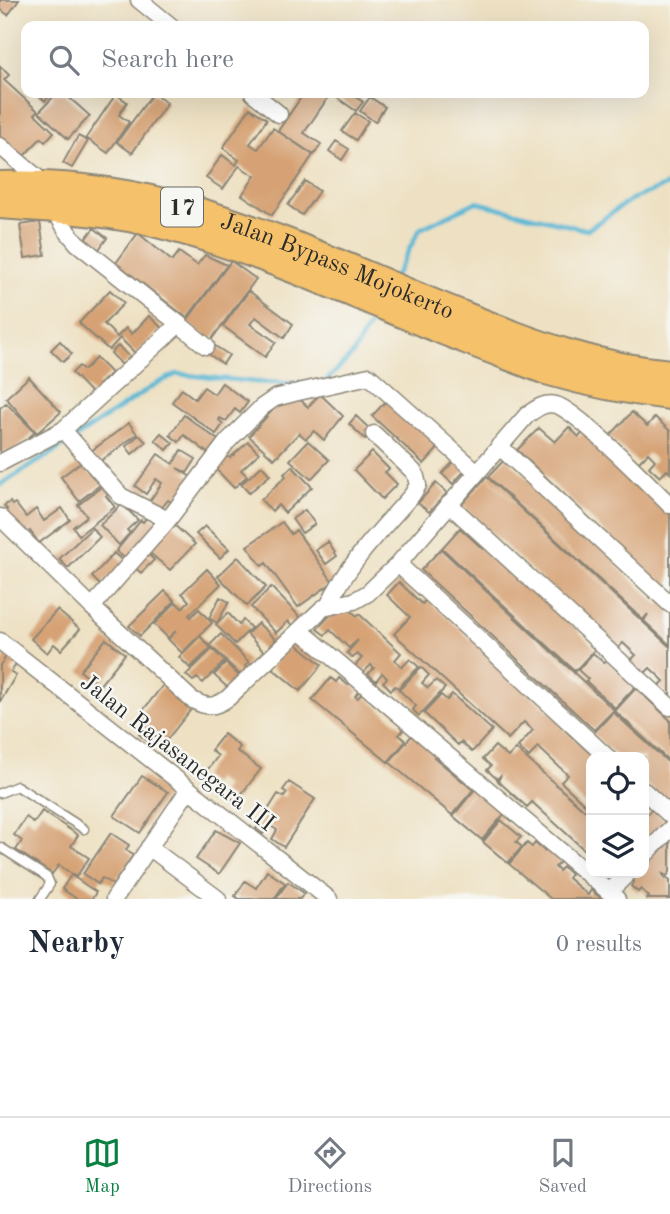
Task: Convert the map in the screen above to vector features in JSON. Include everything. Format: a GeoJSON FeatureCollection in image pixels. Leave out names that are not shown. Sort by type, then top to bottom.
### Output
{"type":"FeatureCollection","features":[{"type":"Feature","properties":{"kind":"highway","name":"Jalan Bypass Mojokerto"},"geometry":{"type":"LineString","coordinates":[[0,186],[166,225],[350,279],[546,370],[599,384],[670,395]]}},
{"type":"Feature","properties":{"kind":"highway","name":"Jalan Bypass Mojokerto"},"geometry":{"type":"LineString","coordinates":[[0,204],[49,196]]}},
{"type":"Feature","properties":{"kind":"highway","name":"Jalan Bypass Mojokerto"},"geometry":{"type":"LineString","coordinates":[[413,307],[550,350],[637,371],[670,374]]}},
{"type":"Feature","properties":{"kind":"street"},"geometry":{"type":"LineString","coordinates":[[139,0],[165,21]]}},
{"type":"Feature","properties":{"kind":"street"},"geometry":{"type":"LineString","coordinates":[[259,98],[279,114]]}},
{"type":"Feature","properties":{"kind":"street"},"geometry":{"type":"LineString","coordinates":[[0,146],[49,196],[66,231],[77,243],[206,346]]}},
{"type":"Feature","properties":{"kind":"street"},"geometry":{"type":"LineString","coordinates":[[0,463],[65,433],[179,324]]}},
{"type":"Feature","properties":{"kind":"street"},"geometry":{"type":"LineString","coordinates":[[92,607],[167,520],[227,442],[262,407],[275,398],[369,376],[477,472]]}},
{"type":"Feature","properties":{"kind":"street"},"geometry":{"type":"LineString","coordinates":[[2,520],[191,699],[206,707],[220,704],[228,698],[318,612],[328,606],[361,598],[398,564],[499,446],[535,409],[545,404],[556,405],[578,418],[670,505]]}},
{"type":"Feature","properties":{"kind":"street"},"geometry":{"type":"LineString","coordinates":[[65,433],[121,496],[167,520]]}},
{"type":"Feature","properties":{"kind":"street"},"geometry":{"type":"LineString","coordinates":[[328,606],[355,560],[418,485],[415,473],[374,434]]}},
{"type":"Feature","properties":{"kind":"street"},"geometry":{"type":"LineString","coordinates":[[499,446],[670,604]]}},
{"type":"Feature","properties":{"kind":"street"},"geometry":{"type":"LineString","coordinates":[[449,504],[670,707]]}},
{"type":"Feature","properties":{"kind":"street"},"geometry":{"type":"LineString","coordinates":[[0,540],[2,520]]}},
{"type":"Feature","properties":{"kind":"street"},"geometry":{"type":"LineString","coordinates":[[398,564],[602,752]]}},
{"type":"Feature","properties":{"kind":"street"},"geometry":{"type":"LineString","coordinates":[[300,631],[613,896],[625,878]]}},
{"type":"Feature","properties":{"kind":"street","name":"Jalan Rajasanegara III"},"geometry":{"type":"LineString","coordinates":[[0,641],[329,899]]}},
{"type":"Feature","properties":{"kind":"street"},"geometry":{"type":"LineString","coordinates":[[114,899],[189,789]]}},
{"type":"Feature","properties":{"kind":"street"},"geometry":{"type":"LineString","coordinates":[[649,796],[670,815]]}},
{"type":"Feature","properties":{"kind":"street"},"geometry":{"type":"LineString","coordinates":[[649,851],[670,829]]}},
{"type":"Feature","properties":{"kind":"street"},"geometry":{"type":"LineString","coordinates":[[149,847],[218,899]]}},
{"type":"Feature","properties":{"kind":"lane"},"geometry":{"type":"LineString","coordinates":[[0,792],[17,786],[84,829]]}},
{"type":"Feature","properties":{"kind":"lane"},"geometry":{"type":"LineString","coordinates":[[0,847],[47,877],[50,884],[40,899]]}},
{"type":"Feature","properties":{"kind":"building"},"geometry":{"type":"Polygon","coordinates":[[[0,0],[19,0],[8,15],[0,9],[0,0]]]}},
{"type":"Feature","properties":{"kind":"building"},"geometry":{"type":"Polygon","coordinates":[[[0,66],[9,75],[4,80],[38,111],[35,114],[54,132],[45,142],[41,138],[22,158],[0,138],[0,66]]]}},
{"type":"Feature","properties":{"kind":"building"},"geometry":{"type":"Polygon","coordinates":[[[52,98],[70,98],[90,116],[68,139],[39,112],[52,98]]]}},
{"type":"Feature","properties":{"kind":"building"},"geometry":{"type":"Polygon","coordinates":[[[113,98],[122,98],[127,102],[119,115],[129,122],[108,153],[86,138],[113,98]]]}},
{"type":"Feature","properties":{"kind":"building"},"geometry":{"type":"Polygon","coordinates":[[[149,98],[160,98],[167,103],[132,153],[117,142],[149,98]]]}},
{"type":"Feature","properties":{"kind":"building"},"geometry":{"type":"Polygon","coordinates":[[[301,98],[328,98],[304,133],[321,144],[314,155],[278,131],[301,98]]]}},
{"type":"Feature","properties":{"kind":"building"},"geometry":{"type":"Polygon","coordinates":[[[337,98],[357,98],[363,102],[356,111],[337,98]]]}},
{"type":"Feature","properties":{"kind":"building"},"geometry":{"type":"Polygon","coordinates":[[[369,98],[385,107],[375,122],[360,111],[369,98]]]}},
{"type":"Feature","properties":{"kind":"building"},"geometry":{"type":"Polygon","coordinates":[[[250,108],[267,119],[250,144],[258,149],[273,128],[313,155],[272,215],[242,195],[255,176],[239,166],[223,189],[206,178],[222,155],[236,165],[239,160],[223,148],[250,108]]]}},
{"type":"Feature","properties":{"kind":"building"},"geometry":{"type":"Polygon","coordinates":[[[355,113],[368,121],[356,140],[342,131],[355,113]]]}},
{"type":"Feature","properties":{"kind":"building"},"geometry":{"type":"Polygon","coordinates":[[[78,136],[88,141],[72,168],[63,163],[78,136]]]}},
{"type":"Feature","properties":{"kind":"building"},"geometry":{"type":"Polygon","coordinates":[[[336,141],[349,149],[342,160],[329,151],[336,141]]]}},
{"type":"Feature","properties":{"kind":"building"},"geometry":{"type":"Polygon","coordinates":[[[305,181],[319,191],[302,215],[288,205],[305,181]]]}},
{"type":"Feature","properties":{"kind":"building"},"geometry":{"type":"Polygon","coordinates":[[[40,222],[45,255],[25,258],[20,225],[40,222]]]}},
{"type":"Feature","properties":{"kind":"building"},"geometry":{"type":"Polygon","coordinates":[[[94,228],[107,238],[97,252],[83,242],[94,228]]]}},
{"type":"Feature","properties":{"kind":"building"},"geometry":{"type":"Polygon","coordinates":[[[138,233],[172,261],[179,252],[197,265],[205,255],[227,265],[187,318],[116,263],[138,233]]]}},
{"type":"Feature","properties":{"kind":"building"},"geometry":{"type":"Polygon","coordinates":[[[231,261],[256,279],[211,340],[186,322],[231,261]]]}},
{"type":"Feature","properties":{"kind":"building"},"geometry":{"type":"Polygon","coordinates":[[[110,290],[124,303],[104,324],[117,337],[126,328],[132,334],[149,316],[162,328],[136,354],[120,338],[109,350],[79,323],[110,290]]]}},
{"type":"Feature","properties":{"kind":"building"},"geometry":{"type":"Polygon","coordinates":[[[249,291],[293,324],[284,338],[256,317],[250,324],[276,342],[265,357],[223,326],[249,291]]]}},
{"type":"Feature","properties":{"kind":"building"},"geometry":{"type":"Polygon","coordinates":[[[60,341],[72,354],[63,362],[51,350],[60,341]]]}},
{"type":"Feature","properties":{"kind":"building"},"geometry":{"type":"Polygon","coordinates":[[[212,344],[229,355],[223,364],[207,353],[212,344]]]}},
{"type":"Feature","properties":{"kind":"building"},"geometry":{"type":"Polygon","coordinates":[[[118,346],[131,358],[123,366],[111,353],[118,346]]]}},
{"type":"Feature","properties":{"kind":"building"},"geometry":{"type":"Polygon","coordinates":[[[96,358],[111,373],[98,385],[102,389],[95,397],[72,373],[79,366],[84,370],[96,358]]]}},
{"type":"Feature","properties":{"kind":"building"},"geometry":{"type":"Polygon","coordinates":[[[29,377],[61,412],[37,433],[6,398],[29,377]]]}},
{"type":"Feature","properties":{"kind":"building"},"geometry":{"type":"Polygon","coordinates":[[[222,383],[248,402],[240,413],[235,409],[226,421],[220,418],[223,424],[216,434],[172,402],[182,389],[195,399],[204,387],[214,394],[222,383]]]}},
{"type":"Feature","properties":{"kind":"building"},"geometry":{"type":"Polygon","coordinates":[[[294,394],[308,407],[320,394],[343,416],[324,440],[314,431],[306,439],[299,433],[274,459],[249,436],[281,401],[285,404],[294,394]]]}},
{"type":"Feature","properties":{"kind":"building"},"geometry":{"type":"Polygon","coordinates":[[[389,398],[441,445],[424,464],[372,416],[389,398]]]}},
{"type":"Feature","properties":{"kind":"building"},"geometry":{"type":"Polygon","coordinates":[[[6,403],[35,432],[10,454],[7,450],[0,456],[0,408],[6,403]]]}},
{"type":"Feature","properties":{"kind":"building"},"geometry":{"type":"Polygon","coordinates":[[[632,412],[647,426],[655,417],[670,431],[670,473],[667,470],[660,477],[649,467],[655,460],[648,453],[638,463],[609,437],[632,412]]]}},
{"type":"Feature","properties":{"kind":"building"},"geometry":{"type":"Polygon","coordinates":[[[184,415],[218,440],[208,453],[184,435],[179,442],[170,435],[184,415]]]}},
{"type":"Feature","properties":{"kind":"building"},"geometry":{"type":"Polygon","coordinates":[[[356,416],[372,431],[365,439],[349,424],[356,416]]]}},
{"type":"Feature","properties":{"kind":"building"},"geometry":{"type":"Polygon","coordinates":[[[129,423],[137,434],[98,463],[90,452],[129,423]]]}},
{"type":"Feature","properties":{"kind":"building"},"geometry":{"type":"Polygon","coordinates":[[[569,427],[579,437],[585,430],[670,509],[670,594],[517,450],[539,428],[555,442],[569,427]]]}},
{"type":"Feature","properties":{"kind":"building"},"geometry":{"type":"Polygon","coordinates":[[[161,433],[173,443],[167,450],[155,440],[161,433]]]}},
{"type":"Feature","properties":{"kind":"building"},"geometry":{"type":"Polygon","coordinates":[[[139,435],[146,442],[132,454],[126,446],[139,435]]]}},
{"type":"Feature","properties":{"kind":"building"},"geometry":{"type":"Polygon","coordinates":[[[308,441],[329,460],[311,479],[290,460],[308,441]]]}},
{"type":"Feature","properties":{"kind":"building"},"geometry":{"type":"Polygon","coordinates":[[[248,442],[259,453],[241,470],[247,476],[234,488],[215,468],[248,442]]]}},
{"type":"Feature","properties":{"kind":"building"},"geometry":{"type":"Polygon","coordinates":[[[181,450],[196,459],[187,473],[177,468],[194,479],[176,505],[168,500],[160,510],[149,502],[162,483],[156,479],[146,494],[135,486],[158,454],[173,464],[181,450]]]}},
{"type":"Feature","properties":{"kind":"building"},"geometry":{"type":"Polygon","coordinates":[[[372,452],[389,469],[385,472],[397,484],[382,499],[354,470],[372,452]]]}},
{"type":"Feature","properties":{"kind":"building"},"geometry":{"type":"Polygon","coordinates":[[[457,458],[468,467],[453,484],[442,474],[457,458]]]}},
{"type":"Feature","properties":{"kind":"building"},"geometry":{"type":"Polygon","coordinates":[[[506,458],[619,563],[616,565],[659,605],[662,601],[670,608],[670,645],[644,621],[648,614],[643,620],[488,477],[506,458]]]}},
{"type":"Feature","properties":{"kind":"building"},"geometry":{"type":"Polygon","coordinates":[[[81,462],[91,475],[96,472],[104,482],[79,501],[61,477],[81,462]]]}},
{"type":"Feature","properties":{"kind":"building"},"geometry":{"type":"Polygon","coordinates":[[[262,466],[270,475],[249,493],[241,484],[262,466]]]}},
{"type":"Feature","properties":{"kind":"building"},"geometry":{"type":"Polygon","coordinates":[[[292,466],[312,487],[285,513],[278,505],[272,511],[261,500],[286,476],[284,474],[292,466]]]}},
{"type":"Feature","properties":{"kind":"building"},"geometry":{"type":"Polygon","coordinates":[[[487,477],[670,647],[670,698],[658,687],[664,681],[650,668],[644,674],[630,661],[636,655],[623,643],[617,649],[461,505],[487,477]]]}},
{"type":"Feature","properties":{"kind":"building"},"geometry":{"type":"Polygon","coordinates":[[[436,483],[447,493],[429,512],[418,503],[436,483]]]}},
{"type":"Feature","properties":{"kind":"building"},"geometry":{"type":"Polygon","coordinates":[[[105,484],[111,492],[106,496],[115,507],[79,535],[73,527],[87,516],[78,505],[105,484]]]}},
{"type":"Feature","properties":{"kind":"building"},"geometry":{"type":"Polygon","coordinates":[[[10,502],[12,505],[15,503],[26,517],[36,509],[44,521],[62,508],[70,520],[39,543],[30,531],[24,536],[5,510],[7,509],[4,506],[10,502]]]}},
{"type":"Feature","properties":{"kind":"building"},"geometry":{"type":"Polygon","coordinates":[[[122,504],[138,520],[127,530],[130,533],[119,545],[100,525],[122,504]]]}},
{"type":"Feature","properties":{"kind":"building"},"geometry":{"type":"Polygon","coordinates":[[[305,510],[315,524],[302,533],[292,519],[305,510]]]}},
{"type":"Feature","properties":{"kind":"building"},"geometry":{"type":"Polygon","coordinates":[[[149,515],[159,523],[128,561],[116,551],[141,520],[143,522],[149,515]]]}},
{"type":"Feature","properties":{"kind":"building"},"geometry":{"type":"Polygon","coordinates":[[[171,522],[195,544],[170,570],[145,549],[171,522]]]}},
{"type":"Feature","properties":{"kind":"building"},"geometry":{"type":"Polygon","coordinates":[[[282,522],[291,534],[296,530],[333,582],[298,607],[266,563],[262,566],[247,546],[282,522]]]}},
{"type":"Feature","properties":{"kind":"building"},"geometry":{"type":"Polygon","coordinates":[[[205,526],[229,549],[220,558],[196,534],[205,526]]]}},
{"type":"Feature","properties":{"kind":"building"},"geometry":{"type":"Polygon","coordinates":[[[92,528],[100,537],[68,568],[59,559],[92,528]]]}},
{"type":"Feature","properties":{"kind":"building"},"geometry":{"type":"Polygon","coordinates":[[[460,528],[483,549],[486,546],[596,648],[575,671],[442,548],[460,528]]]}},
{"type":"Feature","properties":{"kind":"building"},"geometry":{"type":"Polygon","coordinates":[[[328,542],[337,556],[326,564],[316,550],[328,542]]]}},
{"type":"Feature","properties":{"kind":"building"},"geometry":{"type":"Polygon","coordinates":[[[441,549],[614,710],[594,730],[421,570],[441,549]]]}},
{"type":"Feature","properties":{"kind":"building"},"geometry":{"type":"Polygon","coordinates":[[[145,551],[154,560],[141,573],[132,565],[145,551]]]}},
{"type":"Feature","properties":{"kind":"building"},"geometry":{"type":"Polygon","coordinates":[[[114,553],[124,562],[101,586],[92,577],[114,553]]]}},
{"type":"Feature","properties":{"kind":"building"},"geometry":{"type":"Polygon","coordinates":[[[238,557],[266,587],[247,606],[218,576],[238,557]]]}},
{"type":"Feature","properties":{"kind":"building"},"geometry":{"type":"Polygon","coordinates":[[[207,569],[221,584],[189,615],[191,617],[199,609],[212,623],[182,653],[168,639],[176,631],[168,638],[154,624],[176,602],[182,608],[189,601],[182,593],[207,569]]]}},
{"type":"Feature","properties":{"kind":"building"},"geometry":{"type":"Polygon","coordinates":[[[399,582],[422,604],[427,599],[561,722],[559,724],[589,752],[586,752],[586,805],[561,782],[568,775],[538,747],[529,757],[518,747],[533,730],[524,722],[508,739],[394,634],[410,617],[387,595],[399,582]]]}},
{"type":"Feature","properties":{"kind":"building"},"geometry":{"type":"Polygon","coordinates":[[[271,587],[302,619],[294,627],[288,621],[276,633],[251,607],[271,587]]]}},
{"type":"Feature","properties":{"kind":"building"},"geometry":{"type":"Polygon","coordinates":[[[165,591],[175,601],[140,636],[129,626],[165,591]]]}},
{"type":"Feature","properties":{"kind":"building"},"geometry":{"type":"Polygon","coordinates":[[[220,597],[229,602],[217,623],[209,618],[220,597]]]}},
{"type":"Feature","properties":{"kind":"building"},"geometry":{"type":"Polygon","coordinates":[[[349,609],[357,616],[359,614],[401,653],[395,660],[402,667],[410,659],[419,667],[398,688],[395,686],[391,690],[383,682],[387,678],[382,673],[376,681],[368,674],[374,668],[371,665],[363,673],[355,666],[362,658],[357,654],[353,658],[347,653],[358,640],[349,648],[330,630],[325,635],[317,629],[335,610],[349,609]]]}},
{"type":"Feature","properties":{"kind":"building"},"geometry":{"type":"Polygon","coordinates":[[[57,610],[80,629],[61,650],[54,644],[47,653],[31,639],[57,610]]]}},
{"type":"Feature","properties":{"kind":"building"},"geometry":{"type":"Polygon","coordinates":[[[228,613],[239,625],[243,620],[251,628],[235,644],[216,625],[228,613]]]}},
{"type":"Feature","properties":{"kind":"building"},"geometry":{"type":"Polygon","coordinates":[[[258,623],[276,640],[264,652],[247,634],[258,623]]]}},
{"type":"Feature","properties":{"kind":"building"},"geometry":{"type":"Polygon","coordinates":[[[221,634],[249,662],[240,675],[210,645],[221,634]]]}},
{"type":"Feature","properties":{"kind":"building"},"geometry":{"type":"Polygon","coordinates":[[[200,636],[211,648],[190,668],[179,657],[200,636]]]}},
{"type":"Feature","properties":{"kind":"building"},"geometry":{"type":"Polygon","coordinates":[[[106,639],[125,654],[99,686],[80,671],[106,639]]]}},
{"type":"Feature","properties":{"kind":"building"},"geometry":{"type":"Polygon","coordinates":[[[293,641],[322,665],[300,691],[271,667],[293,641]]]}},
{"type":"Feature","properties":{"kind":"building"},"geometry":{"type":"Polygon","coordinates":[[[212,649],[225,661],[203,683],[197,678],[193,681],[186,675],[212,649]]]}},
{"type":"Feature","properties":{"kind":"building"},"geometry":{"type":"Polygon","coordinates":[[[593,653],[604,663],[608,658],[637,685],[615,708],[578,670],[593,653]]]}},
{"type":"Feature","properties":{"kind":"building"},"geometry":{"type":"Polygon","coordinates":[[[7,655],[17,662],[11,672],[16,675],[0,702],[0,665],[7,655]]]}},
{"type":"Feature","properties":{"kind":"building"},"geometry":{"type":"Polygon","coordinates":[[[226,663],[242,679],[230,690],[214,675],[226,663]]]}},
{"type":"Feature","properties":{"kind":"building"},"geometry":{"type":"Polygon","coordinates":[[[421,667],[429,675],[422,683],[428,688],[436,680],[445,688],[419,716],[413,710],[416,706],[399,690],[421,667]]]}},
{"type":"Feature","properties":{"kind":"building"},"geometry":{"type":"Polygon","coordinates":[[[331,678],[336,682],[339,678],[348,685],[350,683],[359,691],[355,696],[358,698],[362,693],[404,729],[399,735],[406,741],[388,762],[312,700],[331,678]]]}},
{"type":"Feature","properties":{"kind":"building"},"geometry":{"type":"Polygon","coordinates":[[[164,684],[193,707],[165,742],[156,735],[150,743],[139,734],[145,726],[136,719],[164,684]]]}},
{"type":"Feature","properties":{"kind":"building"},"geometry":{"type":"Polygon","coordinates":[[[636,688],[670,720],[670,762],[615,711],[636,688]]]}},
{"type":"Feature","properties":{"kind":"building"},"geometry":{"type":"Polygon","coordinates":[[[452,694],[492,730],[472,752],[461,742],[458,745],[424,713],[441,695],[447,700],[452,694]]]}},
{"type":"Feature","properties":{"kind":"building"},"geometry":{"type":"Polygon","coordinates":[[[613,712],[670,764],[670,806],[649,787],[649,752],[613,752],[593,734],[613,712]]]}},
{"type":"Feature","properties":{"kind":"building"},"geometry":{"type":"Polygon","coordinates":[[[414,733],[437,753],[434,757],[473,790],[452,815],[389,762],[414,733]]]}},
{"type":"Feature","properties":{"kind":"building"},"geometry":{"type":"Polygon","coordinates":[[[224,734],[240,747],[237,751],[261,769],[236,801],[221,793],[226,786],[216,779],[212,784],[202,777],[218,756],[211,750],[224,734]]]}},
{"type":"Feature","properties":{"kind":"building"},"geometry":{"type":"Polygon","coordinates":[[[495,746],[508,757],[516,749],[586,812],[586,851],[532,802],[527,807],[498,781],[501,775],[497,779],[487,770],[491,766],[483,759],[495,746]]]}},
{"type":"Feature","properties":{"kind":"building"},"geometry":{"type":"Polygon","coordinates":[[[142,776],[168,792],[140,833],[114,816],[142,776]]]}},
{"type":"Feature","properties":{"kind":"building"},"geometry":{"type":"Polygon","coordinates":[[[289,782],[315,799],[284,847],[272,839],[277,830],[269,825],[263,834],[256,829],[278,794],[284,797],[287,793],[283,790],[289,782]]]}},
{"type":"Feature","properties":{"kind":"building"},"geometry":{"type":"Polygon","coordinates":[[[476,788],[505,813],[482,840],[453,816],[476,788]]]}},
{"type":"Feature","properties":{"kind":"building"},"geometry":{"type":"Polygon","coordinates":[[[652,809],[670,825],[649,844],[649,815],[652,809]]]}},
{"type":"Feature","properties":{"kind":"building"},"geometry":{"type":"Polygon","coordinates":[[[42,811],[78,835],[71,846],[89,858],[76,877],[59,865],[52,874],[16,850],[22,841],[14,835],[26,817],[34,823],[42,811]]]}},
{"type":"Feature","properties":{"kind":"building"},"geometry":{"type":"Polygon","coordinates":[[[501,820],[521,837],[516,842],[522,847],[508,863],[483,842],[501,820]]]}},
{"type":"Feature","properties":{"kind":"building"},"geometry":{"type":"Polygon","coordinates":[[[216,830],[240,843],[219,874],[196,859],[216,830]]]}},
{"type":"Feature","properties":{"kind":"building"},"geometry":{"type":"Polygon","coordinates":[[[111,833],[129,845],[126,850],[133,855],[113,885],[102,878],[98,884],[83,874],[111,833]]]}},
{"type":"Feature","properties":{"kind":"building"},"geometry":{"type":"Polygon","coordinates":[[[670,836],[670,872],[667,876],[663,874],[665,879],[670,881],[670,899],[647,899],[649,897],[641,889],[638,892],[631,886],[634,882],[631,878],[649,878],[649,859],[670,836]]]}},
{"type":"Feature","properties":{"kind":"building"},"geometry":{"type":"Polygon","coordinates":[[[527,843],[532,847],[535,843],[544,851],[548,847],[563,859],[555,867],[559,871],[563,867],[571,874],[568,878],[588,895],[591,890],[602,899],[551,899],[509,864],[527,843]]]}},
{"type":"Feature","properties":{"kind":"building"},"geometry":{"type":"Polygon","coordinates":[[[267,871],[285,883],[274,899],[239,899],[235,896],[245,881],[256,888],[267,871]]]}},
{"type":"Feature","properties":{"kind":"building"},"geometry":{"type":"Polygon","coordinates":[[[71,875],[96,892],[92,899],[77,899],[62,889],[71,875]]]}},
{"type":"Feature","properties":{"kind":"building"},"geometry":{"type":"Polygon","coordinates":[[[288,882],[304,893],[300,899],[276,899],[288,882]]]}},
{"type":"Feature","properties":{"kind":"waterway"},"geometry":{"type":"LineString","coordinates":[[394,278],[420,229],[476,202],[587,230],[630,200],[670,184]]}},
{"type":"Feature","properties":{"kind":"waterway"},"geometry":{"type":"LineString","coordinates":[[327,380],[353,354],[375,314]]}},
{"type":"Feature","properties":{"kind":"waterway"},"geometry":{"type":"LineString","coordinates":[[75,438],[156,384],[177,374],[306,384]]}},
{"type":"Feature","properties":{"kind":"waterway"},"geometry":{"type":"LineString","coordinates":[[0,485],[68,443]]}}]}
